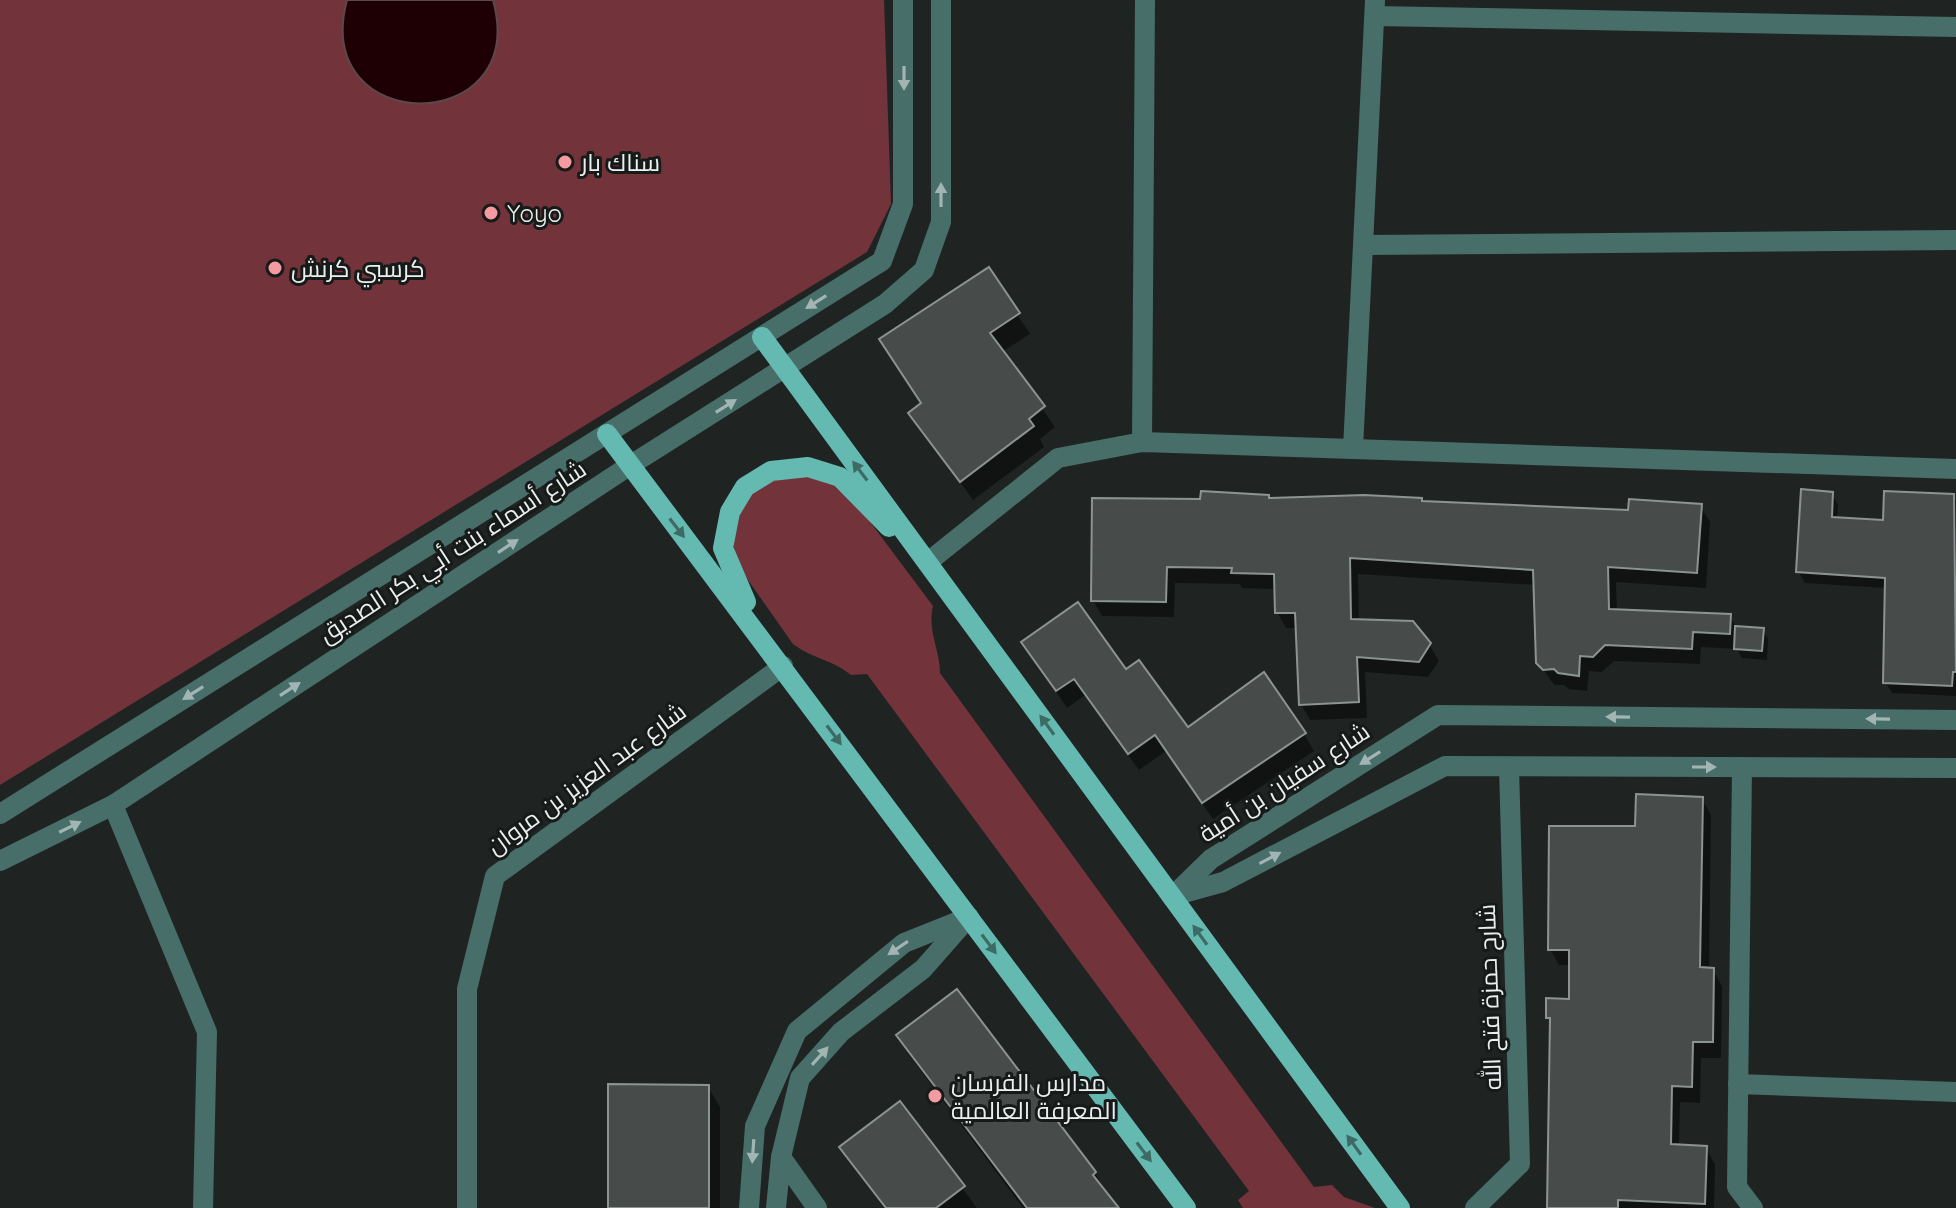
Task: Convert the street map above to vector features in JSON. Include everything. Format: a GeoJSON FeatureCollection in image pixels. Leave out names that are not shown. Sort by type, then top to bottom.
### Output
{"type":"FeatureCollection","features":[{"type":"Feature","properties":{"kind":"main road"},"geometry":{"type":"LineString","coordinates":[[762,337],[1400,1208]]}},
{"type":"Feature","properties":{"kind":"main road"},"geometry":{"type":"LineString","coordinates":[[607,434],[1186,1208]]}},
{"type":"Feature","properties":{"kind":"main road"},"geometry":{"type":"LineString","coordinates":[[783,666],[735,582],[723,548],[730,512],[745,487],[771,471],[808,467],[840,477],[928,562]]}},
{"type":"Feature","properties":{"kind":"street","name":"شارع أسماء بنت أبي بكر الصديق"},"geometry":{"type":"LineString","coordinates":[[0,814],[882,261],[903,204],[903,0]]}},
{"type":"Feature","properties":{"kind":"street","name":"شارع أسماء بنت أبي بكر الصديق"},"geometry":{"type":"LineString","coordinates":[[0,861],[113,805],[629,466],[885,304],[924,270],[941,222],[941,0]]}},
{"type":"Feature","properties":{"kind":"street"},"geometry":{"type":"LineString","coordinates":[[1142,442],[1145,0]]}},
{"type":"Feature","properties":{"kind":"street"},"geometry":{"type":"LineString","coordinates":[[1353,449],[1375,8],[1580,9],[1956,27]]}},
{"type":"Feature","properties":{"kind":"street"},"geometry":{"type":"LineString","coordinates":[[1364,245],[1956,240]]}},
{"type":"Feature","properties":{"kind":"street"},"geometry":{"type":"LineString","coordinates":[[928,562],[1058,458],[1142,442],[1956,469]]}},
{"type":"Feature","properties":{"kind":"street","name":"شارع عبد العزيز بن مروان"},"geometry":{"type":"LineString","coordinates":[[467,1208],[467,989],[495,876],[783,666]]}},
{"type":"Feature","properties":{"kind":"street","name":"شارع سفيان بن أمية"},"geometry":{"type":"LineString","coordinates":[[1172,897],[1211,859],[1438,715],[1956,720]]}},
{"type":"Feature","properties":{"kind":"street"},"geometry":{"type":"LineString","coordinates":[[1172,897],[1223,882],[1445,766],[1956,768]]}},
{"type":"Feature","properties":{"kind":"street","name":"شارح حمزة فتح الله"},"geometry":{"type":"LineString","coordinates":[[1475,1208],[1520,1164],[1509,767]]}},
{"type":"Feature","properties":{"kind":"street"},"geometry":{"type":"LineString","coordinates":[[1742,767],[1737,1187],[1753,1208]]}},
{"type":"Feature","properties":{"kind":"street"},"geometry":{"type":"LineString","coordinates":[[113,805],[207,1032],[203,1208]]}},
{"type":"Feature","properties":{"kind":"street"},"geometry":{"type":"LineString","coordinates":[[776,1208],[781,1157],[800,1078],[841,1032],[923,969],[969,917]]}},
{"type":"Feature","properties":{"kind":"street"},"geometry":{"type":"LineString","coordinates":[[749,1208],[755,1126],[797,1031],[904,943],[969,917]]}},
{"type":"Feature","properties":{"kind":"street"},"geometry":{"type":"LineString","coordinates":[[1738,1084],[1956,1092]]}},
{"type":"Feature","properties":{"kind":"street"},"geometry":{"type":"LineString","coordinates":[[781,1157],[817,1208]]}},
{"type":"Feature","properties":{"kind":"shaded area"},"geometry":{"type":"Polygon","coordinates":[[[0,0],[884,0],[891,204],[867,252],[0,785],[0,0]]]}},
{"type":"Feature","properties":{"kind":"shaded area"},"geometry":{"type":"Polygon","coordinates":[[[347,0],[493,0],[496,45],[481,78],[454,97],[420,104],[387,97],[360,78],[344,45],[347,0]]]}},
{"type":"Feature","properties":{"kind":"shaded area"},"geometry":{"type":"Polygon","coordinates":[[[806,472],[841,483],[933,606],[932,624],[940,673],[1314,1187],[1332,1185],[1344,1197],[1375,1208],[1243,1208],[1238,1200],[1249,1191],[867,674],[851,675],[793,644],[738,566],[732,537],[745,498],[781,473],[806,472]]]}},
{"type":"Feature","properties":{"kind":"building"},"geometry":{"type":"Polygon","coordinates":[[[989,267],[1020,313],[990,333],[1045,406],[1029,419],[1034,426],[960,482],[908,413],[921,403],[879,339],[989,267]]]}},
{"type":"Feature","properties":{"kind":"building"},"geometry":{"type":"Polygon","coordinates":[[[1801,489],[1833,492],[1832,517],[1883,520],[1884,491],[1954,494],[1956,672],[1953,672],[1952,686],[1883,683],[1885,578],[1796,572],[1801,489]]]}},
{"type":"Feature","properties":{"kind":"building"},"geometry":{"type":"Polygon","coordinates":[[[1201,491],[1269,495],[1269,498],[1364,495],[1422,498],[1422,501],[1628,510],[1629,499],[1702,504],[1697,573],[1608,567],[1609,609],[1731,614],[1730,634],[1693,632],[1692,649],[1605,645],[1593,657],[1580,656],[1579,676],[1558,673],[1554,669],[1543,670],[1536,663],[1533,570],[1350,558],[1351,619],[1413,621],[1431,643],[1419,662],[1357,657],[1359,702],[1299,705],[1295,613],[1275,613],[1274,574],[1231,573],[1232,568],[1167,567],[1166,602],[1091,601],[1092,498],[1200,499],[1201,491]]]}},
{"type":"Feature","properties":{"kind":"building"},"geometry":{"type":"Polygon","coordinates":[[[1078,602],[1126,669],[1139,660],[1188,727],[1264,672],[1306,733],[1202,803],[1155,735],[1128,754],[1074,679],[1056,691],[1021,642],[1078,602]]]}},
{"type":"Feature","properties":{"kind":"building"},"geometry":{"type":"Polygon","coordinates":[[[1735,626],[1764,628],[1762,651],[1734,649],[1735,626]]]}},
{"type":"Feature","properties":{"kind":"building"},"geometry":{"type":"Polygon","coordinates":[[[1636,794],[1703,797],[1700,967],[1714,968],[1713,1042],[1693,1042],[1692,1087],[1672,1086],[1671,1144],[1707,1146],[1705,1204],[1618,1200],[1618,1208],[1547,1208],[1550,1018],[1546,1018],[1546,998],[1569,999],[1569,950],[1548,950],[1549,826],[1635,826],[1636,794]]]}},
{"type":"Feature","properties":{"kind":"building"},"geometry":{"type":"Polygon","coordinates":[[[957,989],[1096,1172],[1093,1175],[1119,1208],[1027,1208],[896,1035],[957,989]]]}},
{"type":"Feature","properties":{"kind":"building"},"geometry":{"type":"Polygon","coordinates":[[[608,1084],[709,1085],[709,1208],[608,1208],[608,1084]]]}},
{"type":"Feature","properties":{"kind":"building"},"geometry":{"type":"Polygon","coordinates":[[[900,1101],[965,1186],[936,1208],[886,1208],[839,1147],[900,1101]]]}},
{"type":"Feature","properties":{"kind":"place","name":"سناك بار"},"geometry":{"type":"Point","coordinates":[565,162]}},
{"type":"Feature","properties":{"kind":"place","name":"Yoyo"},"geometry":{"type":"Point","coordinates":[491,213]}},
{"type":"Feature","properties":{"kind":"place","name":"كرسبي كرنش"},"geometry":{"type":"Point","coordinates":[275,268]}},
{"type":"Feature","properties":{"kind":"place","name":"مدارس الفرسان المعرفة العالمية"},"geometry":{"type":"Point","coordinates":[935,1096]}}]}
